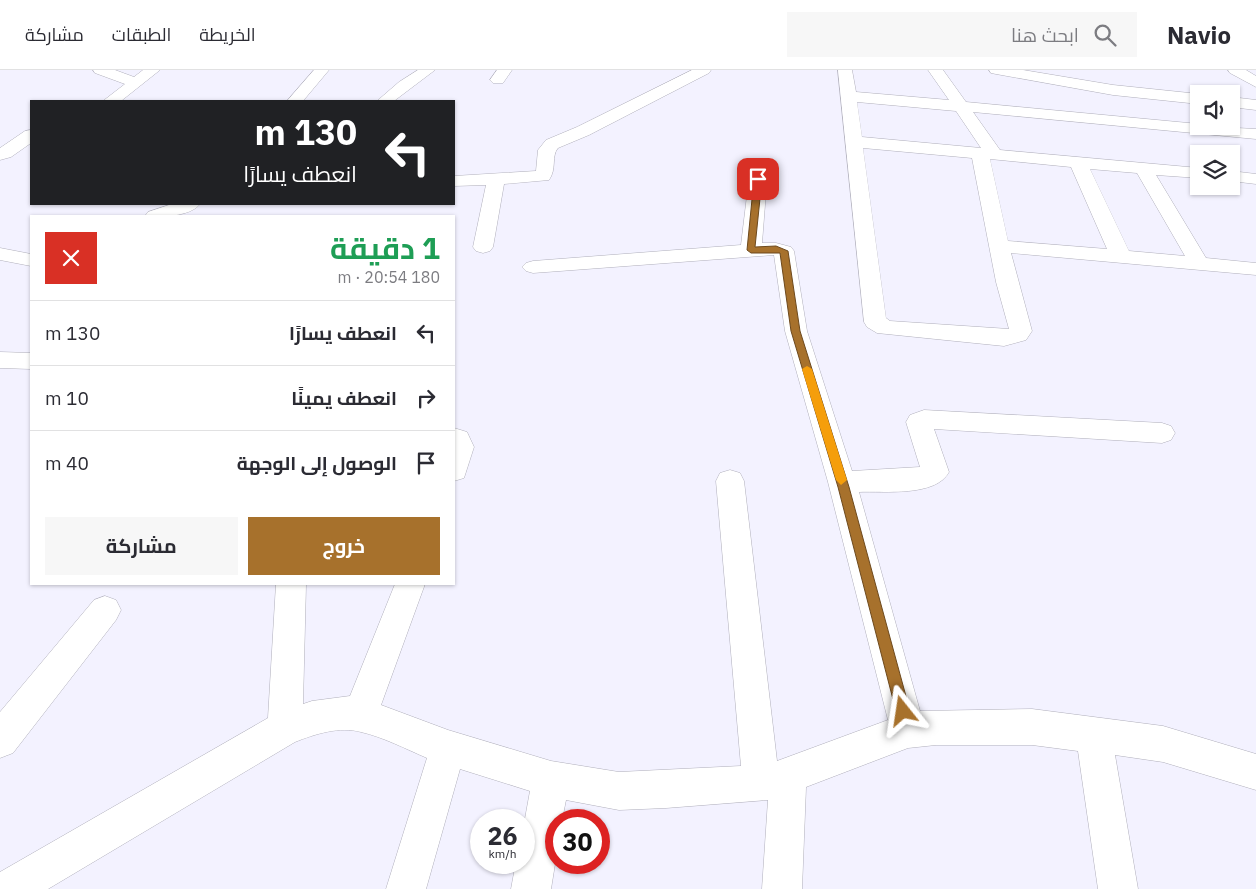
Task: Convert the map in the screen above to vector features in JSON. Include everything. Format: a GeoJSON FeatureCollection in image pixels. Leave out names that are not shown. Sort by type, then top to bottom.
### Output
{"type":"FeatureCollection","features":[{"type":"Feature","properties":{"kind":"street"},"geometry":{"type":"LineString","coordinates":[[100,70],[135,82]]}},
{"type":"Feature","properties":{"kind":"street"},"geometry":{"type":"LineString","coordinates":[[112,100],[153,70]]}},
{"type":"Feature","properties":{"kind":"street"},"geometry":{"type":"LineString","coordinates":[[296,100],[322,70]]}},
{"type":"Feature","properties":{"kind":"street"},"geometry":{"type":"LineString","coordinates":[[386,100],[404,85],[428,70]]}},
{"type":"Feature","properties":{"kind":"street"},"geometry":{"type":"LineString","coordinates":[[455,181],[543,176],[547,170],[546,152],[555,142],[581,132],[704,70]]}},
{"type":"Feature","properties":{"kind":"street"},"geometry":{"type":"LineString","coordinates":[[845,70],[855,142],[865,256],[876,322],[886,328],[1004,338],[1018,335],[1021,331],[1000,246],[988,154],[960,105],[935,70]]}},
{"type":"Feature","properties":{"kind":"street"},"geometry":{"type":"LineString","coordinates":[[996,70],[1190,98]]}},
{"type":"Feature","properties":{"kind":"street"},"geometry":{"type":"LineString","coordinates":[[1235,70],[1255,81]]}},
{"type":"Feature","properties":{"kind":"street"},"geometry":{"type":"LineString","coordinates":[[1139,92],[1164,148],[1190,167]]}},
{"type":"Feature","properties":{"kind":"street"},"geometry":{"type":"LineString","coordinates":[[849,96],[960,105],[1164,148],[1256,134]]}},
{"type":"Feature","properties":{"kind":"street"},"geometry":{"type":"LineString","coordinates":[[1240,103],[1256,105]]}},
{"type":"Feature","properties":{"kind":"street"},"geometry":{"type":"LineString","coordinates":[[0,155],[30,136]]}},
{"type":"Feature","properties":{"kind":"street"},"geometry":{"type":"LineString","coordinates":[[855,142],[1143,168],[1164,148]]}},
{"type":"Feature","properties":{"kind":"street"},"geometry":{"type":"LineString","coordinates":[[1078,162],[1121,257]]}},
{"type":"Feature","properties":{"kind":"street"},"geometry":{"type":"LineString","coordinates":[[1143,168],[1200,264]]}},
{"type":"Feature","properties":{"kind":"street"},"geometry":{"type":"LineString","coordinates":[[1240,178],[1255,180]]}},
{"type":"Feature","properties":{"kind":"street"},"geometry":{"type":"LineString","coordinates":[[483,246],[496,179]]}},
{"type":"Feature","properties":{"kind":"street"},"geometry":{"type":"LineString","coordinates":[[751,250],[758,179]]}},
{"type":"Feature","properties":{"kind":"street"},"geometry":{"type":"LineString","coordinates":[[158,215],[187,205]]}},
{"type":"Feature","properties":{"kind":"street"},"geometry":{"type":"LineString","coordinates":[[1000,246],[1256,269]]}},
{"type":"Feature","properties":{"kind":"street"},"geometry":{"type":"LineString","coordinates":[[532,267],[751,250],[776,249],[784,251],[796,331],[842,482],[908,730]]}},
{"type":"Feature","properties":{"kind":"street"},"geometry":{"type":"LineString","coordinates":[[0,254],[30,260]]}},
{"type":"Feature","properties":{"kind":"street"},"geometry":{"type":"LineString","coordinates":[[0,360],[30,361]]}},
{"type":"Feature","properties":{"kind":"street"},"geometry":{"type":"LineString","coordinates":[[842,482],[926,478],[932,475],[935,472],[919,422],[924,419],[1162,434]]}},
{"type":"Feature","properties":{"kind":"street"},"geometry":{"type":"LineString","coordinates":[[455,438],[458,439],[460,448],[455,466]]}},
{"type":"Feature","properties":{"kind":"street"},"geometry":{"type":"LineString","coordinates":[[730,481],[775,779],[782,889]]}},
{"type":"Feature","properties":{"kind":"street"},"geometry":{"type":"LineString","coordinates":[[286,728],[291,585]]}},
{"type":"Feature","properties":{"kind":"street"},"geometry":{"type":"LineString","coordinates":[[360,714],[410,585]]}},
{"type":"Feature","properties":{"kind":"street"},"geometry":{"type":"LineString","coordinates":[[0,740],[105,610]]}},
{"type":"Feature","properties":{"kind":"street"},"geometry":{"type":"LineString","coordinates":[[10,889],[286,728],[312,718],[342,713],[360,714],[448,748],[552,779],[619,790],[666,790],[775,779],[908,730],[936,727],[1032,727],[1163,744],[1256,772]]}},
{"type":"Feature","properties":{"kind":"street"},"geometry":{"type":"LineString","coordinates":[[1094,736],[1118,889]]}},
{"type":"Feature","properties":{"kind":"street"},"geometry":{"type":"LineString","coordinates":[[406,889],[448,748]]}},
{"type":"Feature","properties":{"kind":"street"},"geometry":{"type":"LineString","coordinates":[[531,889],[552,779]]}},
{"type":"Feature","properties":{"kind":"slow traffic"},"geometry":{"type":"LineString","coordinates":[[807,369],[841,480]]}},
{"type":"Feature","properties":{"kind":"route"},"geometry":{"type":"LineString","coordinates":[[758,179],[751,250],[776,249],[784,251],[796,331],[843,487],[903,711]]}}]}
